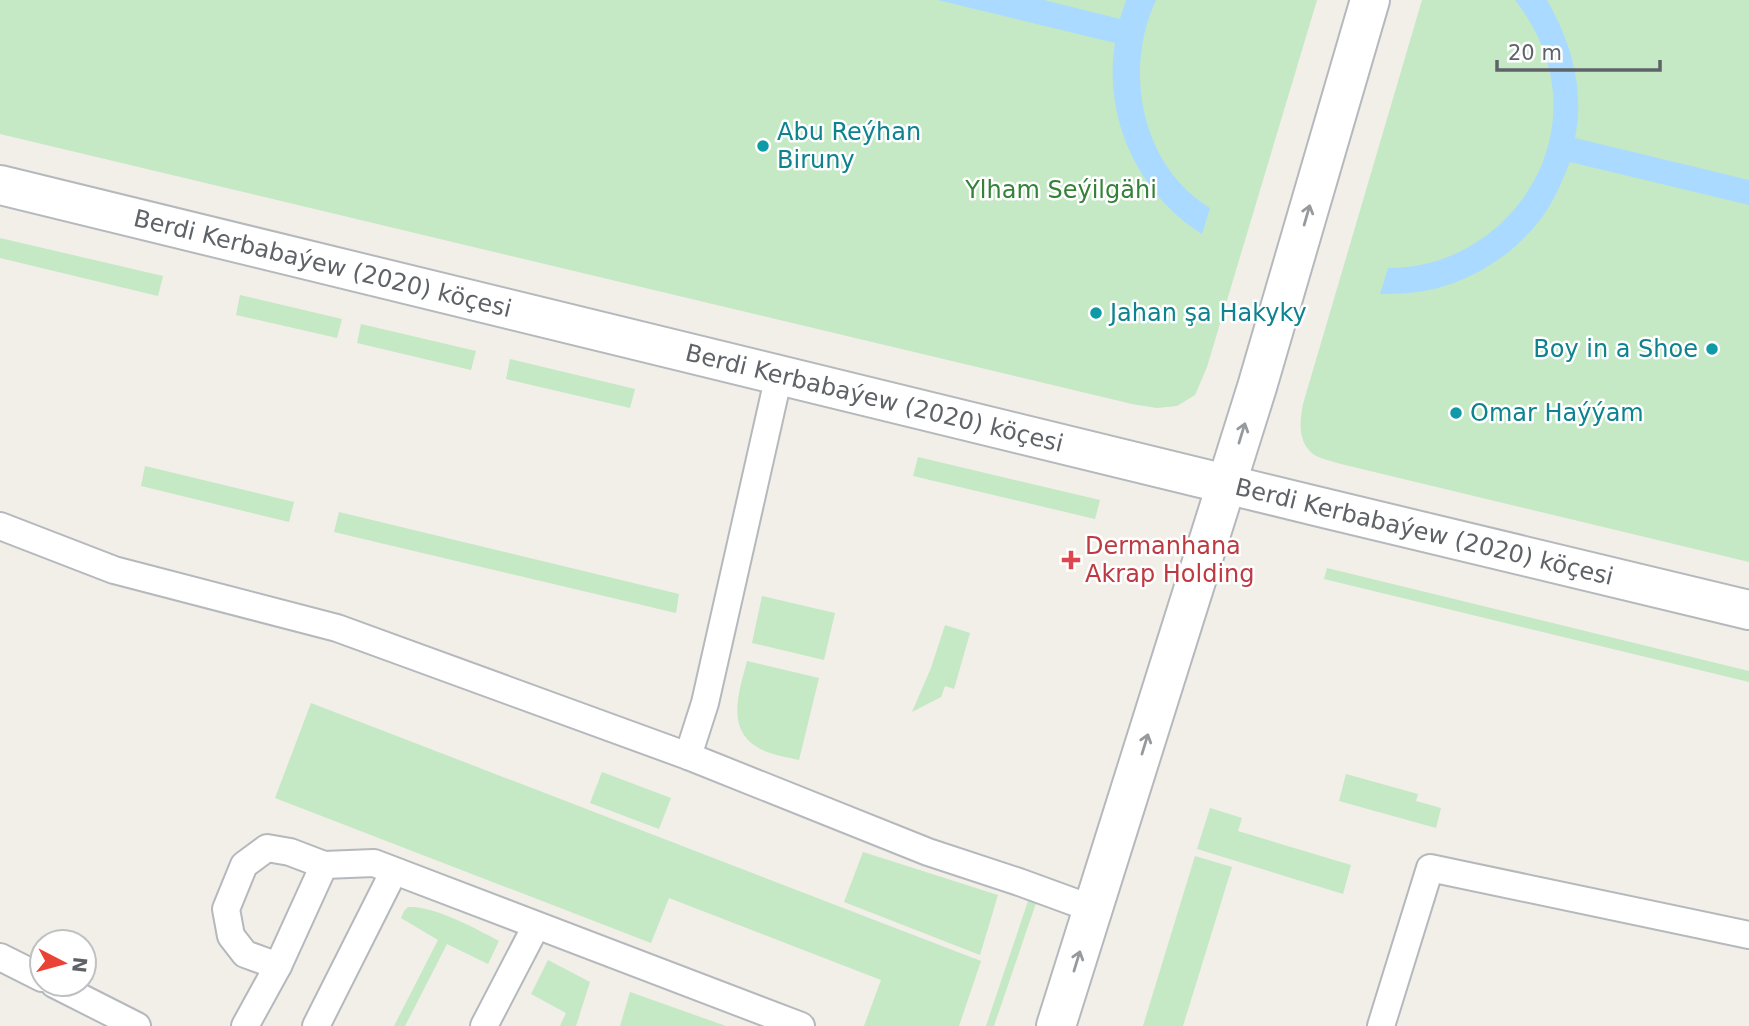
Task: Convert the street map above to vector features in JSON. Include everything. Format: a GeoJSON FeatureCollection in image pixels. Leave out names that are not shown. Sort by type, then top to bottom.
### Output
{"type":"FeatureCollection","features":[{"type":"Feature","properties":{"kind":"street"},"geometry":{"type":"LineString","coordinates":[[1056,1026],[1257,387],[1370,0]]}},
{"type":"Feature","properties":{"kind":"street","name":"Berdi Kerbabaýew (2020) köçesi"},"geometry":{"type":"LineString","coordinates":[[0,185],[1749,610]]}},
{"type":"Feature","properties":{"kind":"lane"},"geometry":{"type":"LineString","coordinates":[[688,756],[705,703],[779,375]]}},
{"type":"Feature","properties":{"kind":"lane"},"geometry":{"type":"LineString","coordinates":[[0,526],[114,570],[337,628],[688,756],[928,852],[1093,909]]}},
{"type":"Feature","properties":{"kind":"lane"},"geometry":{"type":"LineString","coordinates":[[278,966],[245,954],[231,936],[226,909],[244,865],[267,848],[290,852],[324,865],[374,863],[801,1026]]}},
{"type":"Feature","properties":{"kind":"lane"},"geometry":{"type":"LineString","coordinates":[[245,1026],[278,966],[324,865]]}},
{"type":"Feature","properties":{"kind":"lane"},"geometry":{"type":"LineString","coordinates":[[1381,1026],[1430,868],[1749,935]]}},
{"type":"Feature","properties":{"kind":"lane"},"geometry":{"type":"LineString","coordinates":[[316,1026],[394,871]]}},
{"type":"Feature","properties":{"kind":"lane"},"geometry":{"type":"LineString","coordinates":[[484,1026],[536,926]]}},
{"type":"Feature","properties":{"kind":"lane"},"geometry":{"type":"LineString","coordinates":[[0,957],[28,971]]}},
{"type":"Feature","properties":{"kind":"lane"},"geometry":{"type":"LineString","coordinates":[[82,998],[137,1026]]}},
{"type":"Feature","properties":{"kind":"green space","name":"Ylham Seýilgähi"},"geometry":{"type":"Polygon","coordinates":[[[0,0],[1317,0],[1207,367],[1195,395],[1177,406],[1157,408],[0,134],[0,0]]]}},
{"type":"Feature","properties":{"kind":"green space"},"geometry":{"type":"Polygon","coordinates":[[[1422,0],[1749,0],[1749,562],[1341,464],[1316,456],[1304,443],[1301,424],[1303,404],[1422,0]]]}},
{"type":"Feature","properties":{"kind":"green space"},"geometry":{"type":"Polygon","coordinates":[[[0,238],[163,276],[158,296],[0,258],[0,238]]]}},
{"type":"Feature","properties":{"kind":"green space"},"geometry":{"type":"Polygon","coordinates":[[[240,295],[342,319],[337,338],[236,315],[240,295]]]}},
{"type":"Feature","properties":{"kind":"green space"},"geometry":{"type":"Polygon","coordinates":[[[361,324],[476,351],[471,370],[357,343],[361,324]]]}},
{"type":"Feature","properties":{"kind":"green space"},"geometry":{"type":"Polygon","coordinates":[[[510,359],[635,389],[630,408],[506,379],[510,359]]]}},
{"type":"Feature","properties":{"kind":"green space"},"geometry":{"type":"Polygon","coordinates":[[[918,457],[1100,500],[1095,519],[913,476],[918,457]]]}},
{"type":"Feature","properties":{"kind":"green space"},"geometry":{"type":"Polygon","coordinates":[[[145,466],[294,502],[289,522],[141,486],[145,466]]]}},
{"type":"Feature","properties":{"kind":"green space"},"geometry":{"type":"Polygon","coordinates":[[[339,512],[679,594],[676,613],[334,532],[339,512]]]}},
{"type":"Feature","properties":{"kind":"green space"},"geometry":{"type":"Polygon","coordinates":[[[1327,568],[1749,671],[1749,682],[1324,579],[1327,568]]]}},
{"type":"Feature","properties":{"kind":"green space"},"geometry":{"type":"Polygon","coordinates":[[[762,596],[835,613],[824,660],[752,643],[762,596]]]}},
{"type":"Feature","properties":{"kind":"green space"},"geometry":{"type":"Polygon","coordinates":[[[945,625],[970,633],[954,689],[945,686],[941,697],[912,712],[931,668],[945,625]]]}},
{"type":"Feature","properties":{"kind":"green space"},"geometry":{"type":"Polygon","coordinates":[[[747,661],[819,678],[799,760],[762,750],[747,739],[741,729],[737,707],[747,661]]]}},
{"type":"Feature","properties":{"kind":"green space"},"geometry":{"type":"Polygon","coordinates":[[[311,703],[981,961],[959,1026],[864,1026],[881,980],[669,898],[651,943],[275,798],[311,703]]]}},
{"type":"Feature","properties":{"kind":"green space"},"geometry":{"type":"Polygon","coordinates":[[[602,772],[671,798],[659,829],[590,803],[602,772]]]}},
{"type":"Feature","properties":{"kind":"green space"},"geometry":{"type":"Polygon","coordinates":[[[1346,774],[1418,794],[1416,801],[1441,808],[1436,828],[1339,801],[1346,774]]]}},
{"type":"Feature","properties":{"kind":"green space"},"geometry":{"type":"Polygon","coordinates":[[[1210,808],[1242,818],[1238,831],[1351,865],[1343,894],[1197,849],[1210,808]]]}},
{"type":"Feature","properties":{"kind":"green space"},"geometry":{"type":"Polygon","coordinates":[[[863,852],[998,895],[980,955],[844,902],[863,852]]]}},
{"type":"Feature","properties":{"kind":"green space"},"geometry":{"type":"Polygon","coordinates":[[[1195,856],[1232,867],[1183,1026],[1143,1026],[1195,856]]]}},
{"type":"Feature","properties":{"kind":"green space"},"geometry":{"type":"Polygon","coordinates":[[[1028,901],[1036,903],[994,1026],[986,1026],[1028,901]]]}},
{"type":"Feature","properties":{"kind":"green space"},"geometry":{"type":"Polygon","coordinates":[[[408,907],[442,914],[499,941],[488,964],[447,944],[405,1026],[394,1026],[438,940],[401,918],[408,907]]]}},
{"type":"Feature","properties":{"kind":"green space"},"geometry":{"type":"Polygon","coordinates":[[[548,960],[590,982],[576,1026],[560,1026],[566,1013],[531,994],[548,960]]]}},
{"type":"Feature","properties":{"kind":"green space"},"geometry":{"type":"Polygon","coordinates":[[[630,992],[726,1026],[620,1026],[630,992]]]}},
{"type":"Feature","properties":{"kind":"water"},"geometry":{"type":"Polygon","coordinates":[[[938,0],[1044,0],[1120,19],[1126,0],[1156,0],[1146,27],[1141,56],[1140,86],[1145,114],[1154,142],[1168,168],[1187,190],[1210,208],[1202,234],[1160,198],[1143,176],[1130,152],[1120,126],[1115,99],[1115,43],[938,0]]]}},
{"type":"Feature","properties":{"kind":"water"},"geometry":{"type":"Polygon","coordinates":[[[1515,0],[1547,0],[1563,32],[1577,84],[1578,120],[1575,138],[1749,180],[1749,205],[1570,162],[1557,192],[1537,224],[1498,260],[1467,278],[1434,289],[1380,294],[1388,268],[1424,264],[1458,253],[1488,234],[1513,210],[1533,182],[1547,150],[1553,115],[1551,78],[1538,37],[1515,0]]]}},
{"type":"Feature","properties":{"kind":"place","name":"Abu Reýhan Biruny"},"geometry":{"type":"Point","coordinates":[763,146]}},
{"type":"Feature","properties":{"kind":"place","name":"Jahan şa Hakyky"},"geometry":{"type":"Point","coordinates":[1096,313]}},
{"type":"Feature","properties":{"kind":"place","name":"Boy in a Shoe"},"geometry":{"type":"Point","coordinates":[1712,349]}},
{"type":"Feature","properties":{"kind":"place","name":"Omar Haýýam"},"geometry":{"type":"Point","coordinates":[1456,413]}},
{"type":"Feature","properties":{"kind":"place","name":"Dermanhana Akrap Holding"},"geometry":{"type":"Point","coordinates":[1071,560]}}]}
